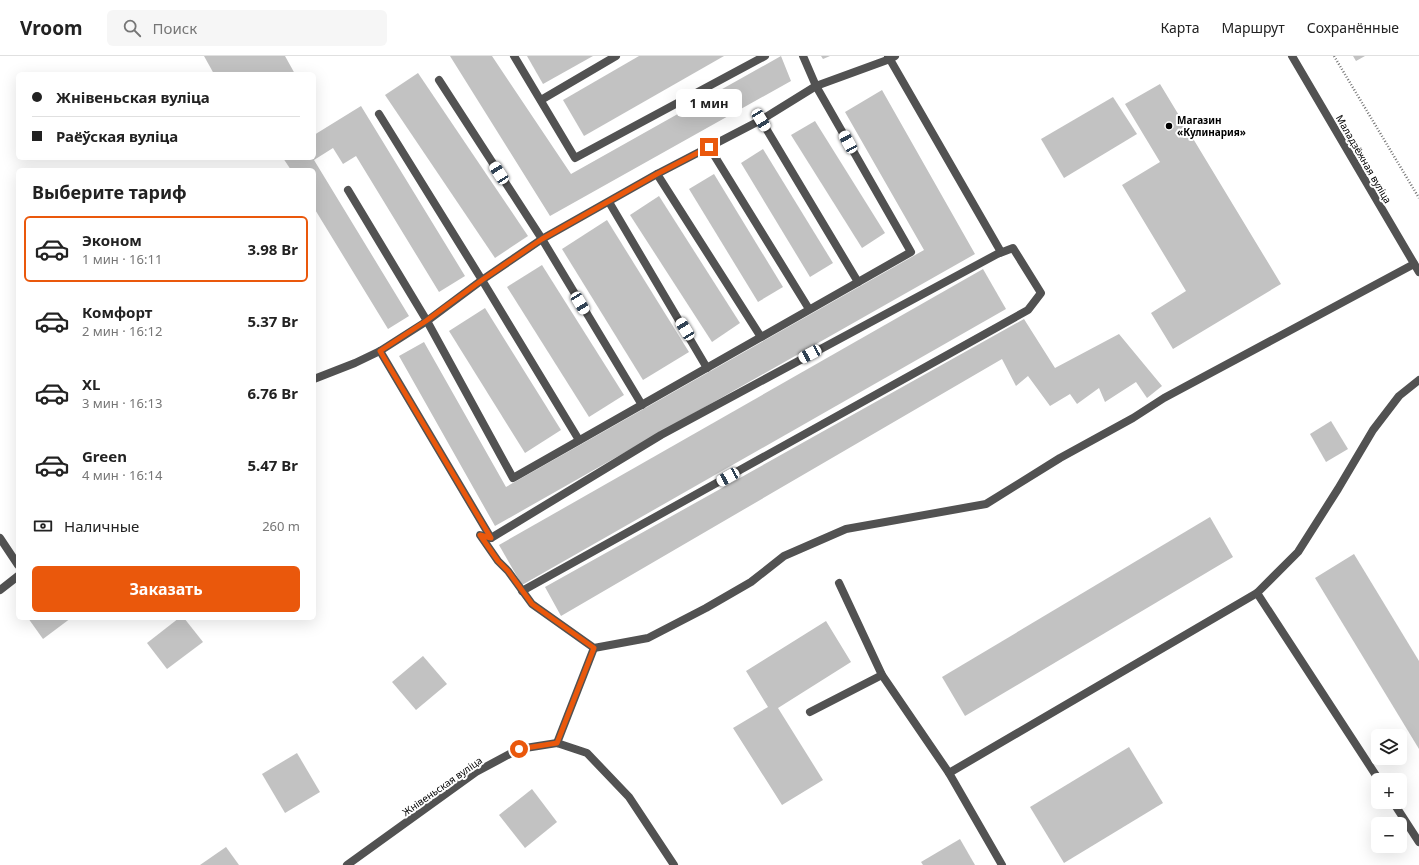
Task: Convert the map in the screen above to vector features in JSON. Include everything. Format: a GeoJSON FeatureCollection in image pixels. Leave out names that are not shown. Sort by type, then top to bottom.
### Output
{"type":"FeatureCollection","features":[{"type":"Feature","properties":{"kind":"street"},"geometry":{"type":"LineString","coordinates":[[514,56],[575,158],[765,56]]}},
{"type":"Feature","properties":{"kind":"street"},"geometry":{"type":"LineString","coordinates":[[541,100],[616,56]]}},
{"type":"Feature","properties":{"kind":"street"},"geometry":{"type":"LineString","coordinates":[[348,190],[426,321],[513,478],[911,252],[816,86],[803,56]]}},
{"type":"Feature","properties":{"kind":"street","name":"Маладзёжная вуліца"},"geometry":{"type":"LineString","coordinates":[[1292,56],[1419,272]]}},
{"type":"Feature","properties":{"kind":"street"},"geometry":{"type":"LineString","coordinates":[[316,378],[355,363],[380,351],[426,321],[542,239],[657,174],[761,120],[816,86],[891,57],[1001,252],[1000,253]]}},
{"type":"Feature","properties":{"kind":"street"},"geometry":{"type":"LineString","coordinates":[[440,80],[542,239],[642,405]]}},
{"type":"Feature","properties":{"kind":"street"},"geometry":{"type":"LineString","coordinates":[[379,114],[579,440]]}},
{"type":"Feature","properties":{"kind":"street"},"geometry":{"type":"LineString","coordinates":[[761,120],[858,282]]}},
{"type":"Feature","properties":{"kind":"street"},"geometry":{"type":"LineString","coordinates":[[709,147],[809,309]]}},
{"type":"Feature","properties":{"kind":"street"},"geometry":{"type":"LineString","coordinates":[[657,174],[761,337]]}},
{"type":"Feature","properties":{"kind":"street"},"geometry":{"type":"LineString","coordinates":[[609,202],[707,368]]}},
{"type":"Feature","properties":{"kind":"street"},"geometry":{"type":"LineString","coordinates":[[522,591],[1028,310],[1041,293],[1013,248],[1000,253],[661,435],[491,538],[480,535],[498,561],[508,571],[522,591],[532,604],[594,648],[648,638],[706,608],[751,582],[784,556],[846,528],[986,504],[1060,458],[1133,418],[1164,398],[1414,264]]}},
{"type":"Feature","properties":{"kind":"street"},"geometry":{"type":"LineString","coordinates":[[380,351],[491,538]]}},
{"type":"Feature","properties":{"kind":"street"},"geometry":{"type":"LineString","coordinates":[[949,773],[1257,593],[1298,552],[1338,490],[1373,430],[1399,396],[1419,380]]}},
{"type":"Feature","properties":{"kind":"street"},"geometry":{"type":"LineString","coordinates":[[0,538],[16,562]]}},
{"type":"Feature","properties":{"kind":"street"},"geometry":{"type":"LineString","coordinates":[[0,590],[16,578]]}},
{"type":"Feature","properties":{"kind":"street"},"geometry":{"type":"LineString","coordinates":[[839,583],[882,675],[949,773],[1002,865]]}},
{"type":"Feature","properties":{"kind":"street"},"geometry":{"type":"LineString","coordinates":[[1257,593],[1374,773]]}},
{"type":"Feature","properties":{"kind":"street"},"geometry":{"type":"LineString","coordinates":[[594,648],[557,743],[587,753],[593,759],[629,797],[674,865]]}},
{"type":"Feature","properties":{"kind":"street"},"geometry":{"type":"LineString","coordinates":[[810,712],[882,675]]}},
{"type":"Feature","properties":{"kind":"street","name":"Жнівеньская вуліца"},"geometry":{"type":"LineString","coordinates":[[347,865],[476,772],[519,749],[557,743]]}},
{"type":"Feature","properties":{"kind":"street"},"geometry":{"type":"LineString","coordinates":[[1398,809],[1419,842]]}},
{"type":"Feature","properties":{"kind":"path"},"geometry":{"type":"LineString","coordinates":[[1334,56],[1419,198]]}},
{"type":"Feature","properties":{"kind":"building"},"geometry":{"type":"Polygon","coordinates":[[[204,56],[285,56],[294,72],[213,72],[204,56]]]}},
{"type":"Feature","properties":{"kind":"building"},"geometry":{"type":"Polygon","coordinates":[[[450,56],[492,56],[571,174],[781,56],[791,81],[550,216],[450,56]]]}},
{"type":"Feature","properties":{"kind":"building"},"geometry":{"type":"Polygon","coordinates":[[[527,56],[593,56],[543,84],[527,56]]]}},
{"type":"Feature","properties":{"kind":"building"},"geometry":{"type":"Polygon","coordinates":[[[639,56],[724,56],[584,136],[563,100],[639,56]]]}},
{"type":"Feature","properties":{"kind":"building"},"geometry":{"type":"Polygon","coordinates":[[[821,56],[830,56],[823,59],[821,56]]]}},
{"type":"Feature","properties":{"kind":"building"},"geometry":{"type":"Polygon","coordinates":[[[1353,56],[1365,56],[1356,61],[1353,56]]]}},
{"type":"Feature","properties":{"kind":"building"},"geometry":{"type":"Polygon","coordinates":[[[418,73],[528,236],[495,258],[385,95],[418,73]]]}},
{"type":"Feature","properties":{"kind":"building"},"geometry":{"type":"Polygon","coordinates":[[[1160,84],[1281,284],[1173,349],[1151,313],[1186,291],[1122,185],[1160,162],[1125,104],[1160,84]]]}},
{"type":"Feature","properties":{"kind":"building"},"geometry":{"type":"Polygon","coordinates":[[[882,90],[975,254],[495,526],[399,356],[424,342],[506,487],[924,250],[845,112],[882,90]]]}},
{"type":"Feature","properties":{"kind":"building"},"geometry":{"type":"Polygon","coordinates":[[[1113,97],[1137,134],[1064,178],[1041,139],[1113,97]]]}},
{"type":"Feature","properties":{"kind":"building"},"geometry":{"type":"Polygon","coordinates":[[[361,106],[465,276],[439,292],[356,156],[343,164],[333,148],[316,159],[316,134],[361,106]]]}},
{"type":"Feature","properties":{"kind":"building"},"geometry":{"type":"Polygon","coordinates":[[[815,121],[885,233],[862,248],[791,135],[815,121]]]}},
{"type":"Feature","properties":{"kind":"building"},"geometry":{"type":"Polygon","coordinates":[[[763,149],[833,263],[810,277],[741,163],[763,149]]]}},
{"type":"Feature","properties":{"kind":"building"},"geometry":{"type":"Polygon","coordinates":[[[284,160],[314,160],[409,316],[388,329],[316,211],[316,168],[290,168],[284,160]]]}},
{"type":"Feature","properties":{"kind":"building"},"geometry":{"type":"Polygon","coordinates":[[[714,174],[783,287],[758,302],[689,189],[714,174]]]}},
{"type":"Feature","properties":{"kind":"building"},"geometry":{"type":"Polygon","coordinates":[[[659,196],[740,323],[712,342],[630,215],[659,196]]]}},
{"type":"Feature","properties":{"kind":"building"},"geometry":{"type":"Polygon","coordinates":[[[607,220],[689,352],[643,380],[562,249],[607,220]]]}},
{"type":"Feature","properties":{"kind":"building"},"geometry":{"type":"Polygon","coordinates":[[[542,265],[624,395],[589,417],[507,287],[542,265]]]}},
{"type":"Feature","properties":{"kind":"building"},"geometry":{"type":"Polygon","coordinates":[[[983,269],[1006,309],[522,585],[499,545],[983,269]]]}},
{"type":"Feature","properties":{"kind":"building"},"geometry":{"type":"Polygon","coordinates":[[[485,308],[561,430],[525,453],[449,331],[485,308]]]}},
{"type":"Feature","properties":{"kind":"building"},"geometry":{"type":"Polygon","coordinates":[[[1024,319],[1055,368],[1119,334],[1162,386],[1147,398],[1136,382],[1105,402],[1099,388],[1077,404],[1070,394],[1050,406],[1028,376],[1016,386],[1002,359],[561,616],[545,587],[1024,319]]]}},
{"type":"Feature","properties":{"kind":"building"},"geometry":{"type":"Polygon","coordinates":[[[1331,421],[1348,449],[1326,462],[1310,434],[1331,421]]]}},
{"type":"Feature","properties":{"kind":"building"},"geometry":{"type":"Polygon","coordinates":[[[1210,517],[1233,557],[965,716],[942,677],[1210,517]]]}},
{"type":"Feature","properties":{"kind":"building"},"geometry":{"type":"Polygon","coordinates":[[[1354,554],[1419,661],[1419,749],[1407,729],[1315,578],[1354,554]]]}},
{"type":"Feature","properties":{"kind":"building"},"geometry":{"type":"Polygon","coordinates":[[[29,620],[68,620],[43,639],[29,620]]]}},
{"type":"Feature","properties":{"kind":"building"},"geometry":{"type":"Polygon","coordinates":[[[176,620],[186,620],[203,642],[167,669],[147,643],[176,620]]]}},
{"type":"Feature","properties":{"kind":"building"},"geometry":{"type":"Polygon","coordinates":[[[826,621],[851,662],[778,708],[823,780],[782,805],[733,728],[768,707],[746,671],[826,621]]]}},
{"type":"Feature","properties":{"kind":"building"},"geometry":{"type":"Polygon","coordinates":[[[423,656],[447,684],[416,710],[392,682],[423,656]]]}},
{"type":"Feature","properties":{"kind":"building"},"geometry":{"type":"Polygon","coordinates":[[[1129,747],[1163,803],[1064,863],[1030,807],[1129,747]]]}},
{"type":"Feature","properties":{"kind":"building"},"geometry":{"type":"Polygon","coordinates":[[[297,753],[320,792],[285,813],[262,774],[297,753]]]}},
{"type":"Feature","properties":{"kind":"building"},"geometry":{"type":"Polygon","coordinates":[[[532,789],[557,822],[525,848],[499,815],[532,789]]]}},
{"type":"Feature","properties":{"kind":"building"},"geometry":{"type":"Polygon","coordinates":[[[960,839],[975,865],[923,865],[921,862],[960,839]]]}},
{"type":"Feature","properties":{"kind":"building"},"geometry":{"type":"Polygon","coordinates":[[[226,847],[239,865],[200,865],[226,847]]]}},
{"type":"Feature","properties":{"kind":"place","name":"Магазин «Кулинария»"},"geometry":{"type":"Point","coordinates":[1169,126]}},
{"type":"Feature","properties":{"kind":"route"},"geometry":{"type":"LineString","coordinates":[[519,749],[557,743],[594,648],[532,604],[508,571],[498,561],[480,535],[491,538],[380,351],[426,321],[542,239],[657,174],[709,147]]}}]}
